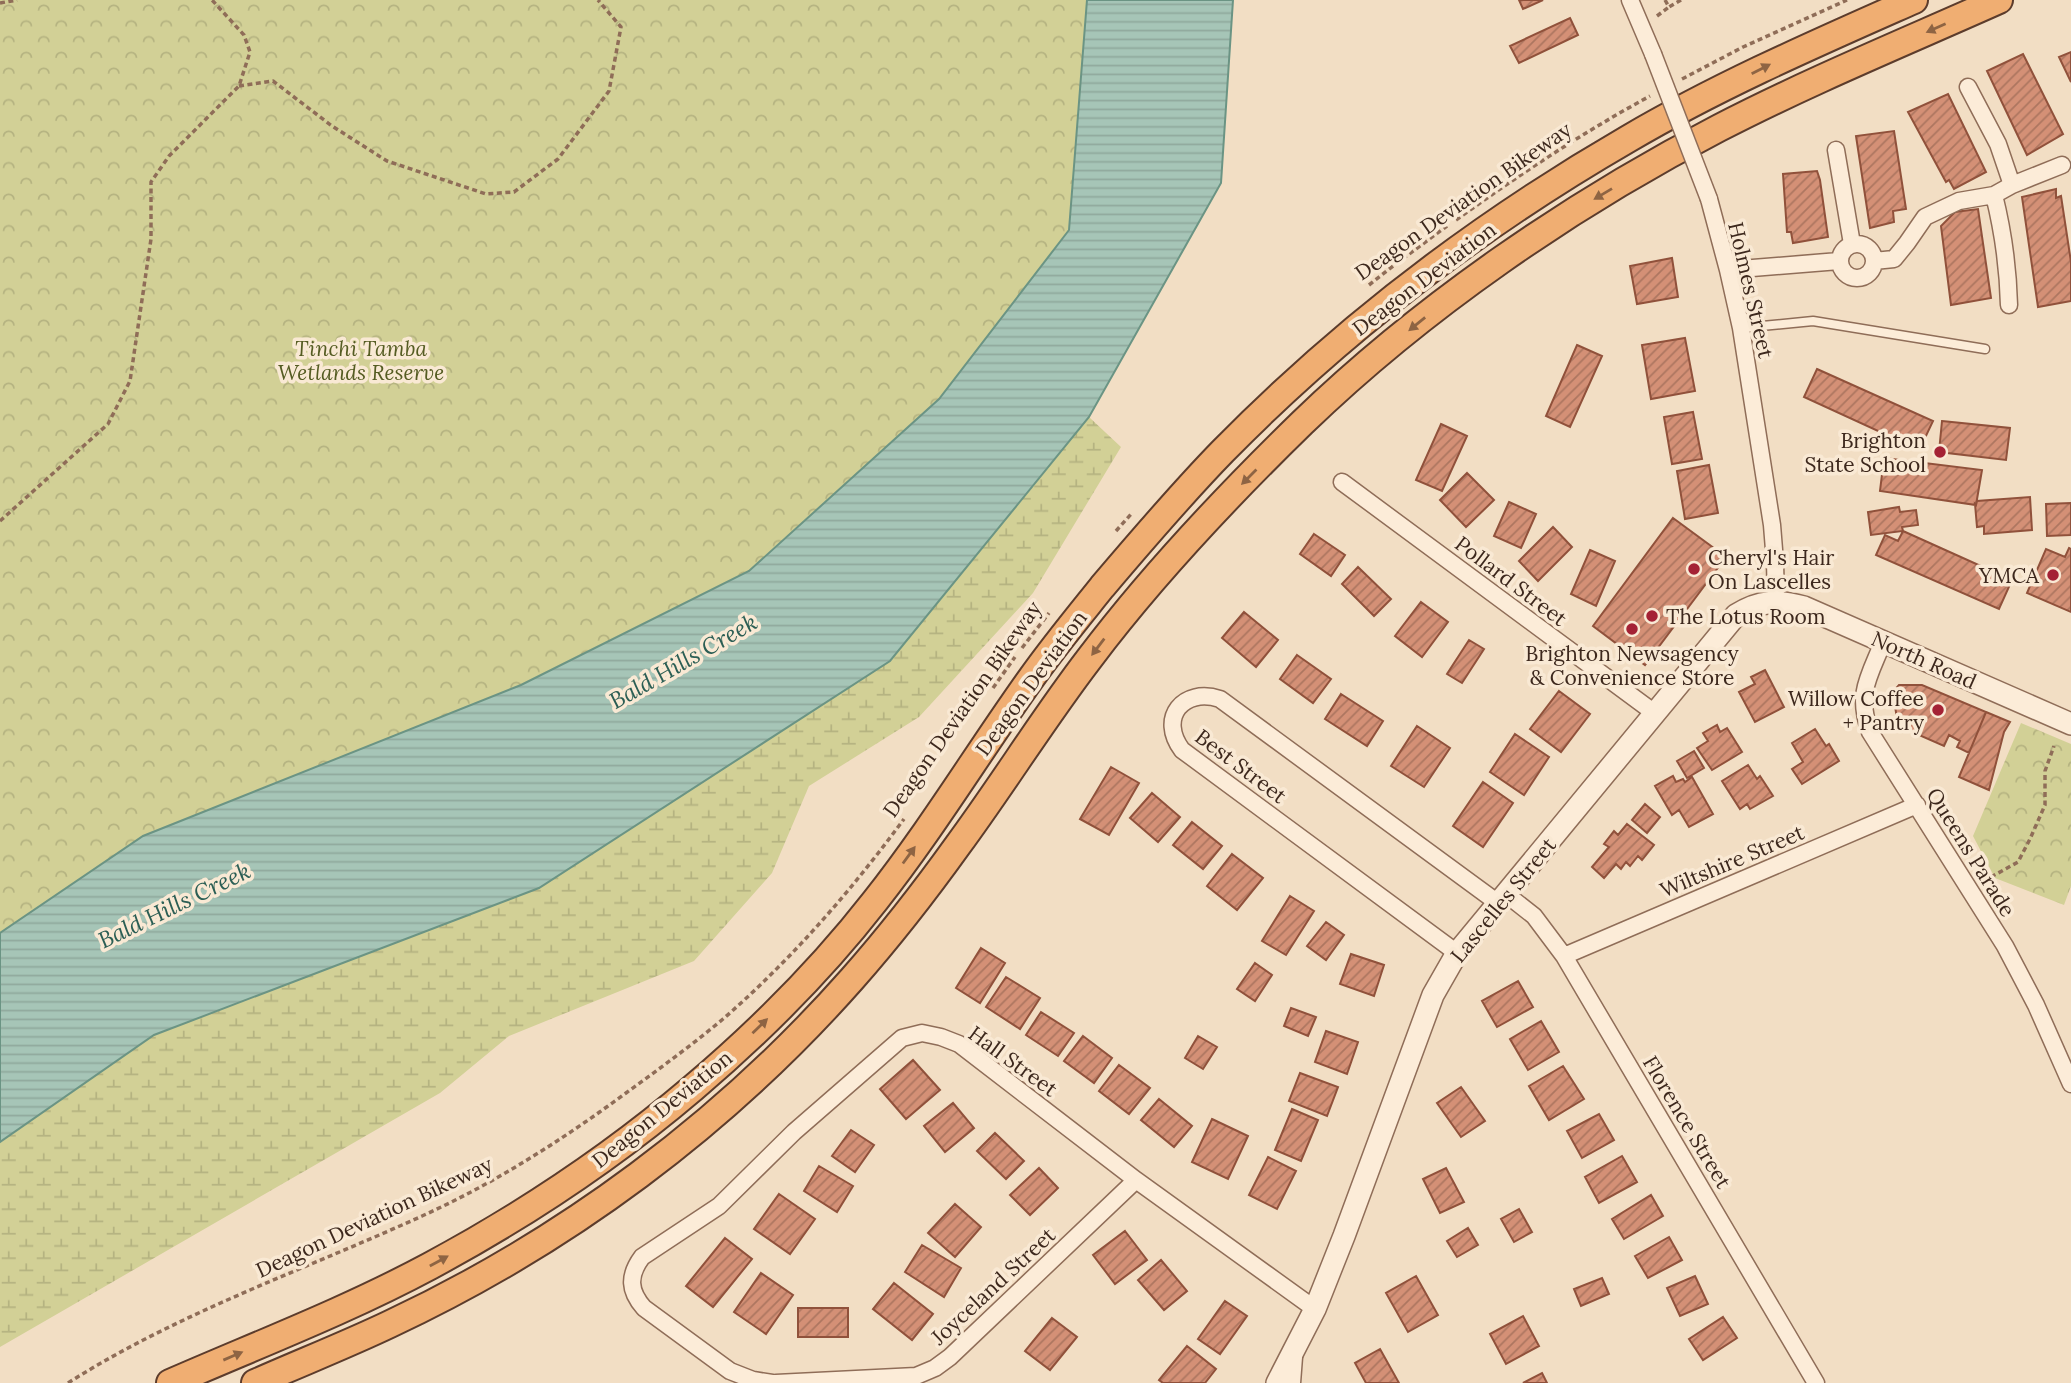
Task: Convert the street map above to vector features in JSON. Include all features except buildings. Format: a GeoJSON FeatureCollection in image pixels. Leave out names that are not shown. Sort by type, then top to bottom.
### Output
{"type":"FeatureCollection","features":[{"type":"Feature","properties":{"kind":"highway","name":"Deagon Deviation"},"geometry":{"type":"LineString","coordinates":[[170,1383],[367,1297],[426,1268],[568,1184],[640,1132],[752,1035],[819,966],[875,901],[1034,674],[1100,590],[1224,450],[1303,376],[1393,300],[1476,237],[1629,138],[1778,60],[1914,0]]}},
{"type":"Feature","properties":{"kind":"highway","name":"Deagon Deviation"},"geometry":{"type":"LineString","coordinates":[[255,1383],[392,1323],[494,1269],[558,1231],[640,1174],[745,1088],[825,1008],[887,938],[960,843],[1084,665],[1130,604],[1243,482],[1305,420],[1369,362],[1441,304],[1575,211],[1706,135],[1803,87],[1999,0]]}},
{"type":"Feature","properties":{"kind":"street","name":"Holmes Street"},"geometry":{"type":"LineString","coordinates":[[1630,0],[1709,199],[1728,270],[1741,328],[1772,525],[1776,602]]}},
{"type":"Feature","properties":{"kind":"street"},"geometry":{"type":"LineString","coordinates":[[1968,87],[1998,144],[2012,185]]}},
{"type":"Feature","properties":{"kind":"street"},"geometry":{"type":"LineString","coordinates":[[1836,150],[1852,244]]}},
{"type":"Feature","properties":{"kind":"street"},"geometry":{"type":"LineString","coordinates":[[1874,261],[1894,259],[1924,217],[1959,201],[1994,195],[2062,165]]}},
{"type":"Feature","properties":{"kind":"street"},"geometry":{"type":"LineString","coordinates":[[1994,195],[2005,251],[2009,304]]}},
{"type":"Feature","properties":{"kind":"street"},"geometry":{"type":"LineString","coordinates":[[1858,243],[1869,248],[1874,261],[1869,273],[1855,278],[1843,271],[1839,261],[1843,250],[1858,243]]}},
{"type":"Feature","properties":{"kind":"street"},"geometry":{"type":"LineString","coordinates":[[1728,270],[1839,261]]}},
{"type":"Feature","properties":{"kind":"street","name":"Pollard Street"},"geometry":{"type":"LineString","coordinates":[[1342,482],[1656,714]]}},
{"type":"Feature","properties":{"kind":"street","name":"North Road"},"geometry":{"type":"LineString","coordinates":[[1776,602],[1804,607],[2071,724]]}},
{"type":"Feature","properties":{"kind":"street","name":"Lascelles Street"},"geometry":{"type":"LineString","coordinates":[[1277,1383],[1315,1309],[1433,995],[1457,953],[1736,615],[1750,606],[1776,602]]}},
{"type":"Feature","properties":{"kind":"street","name":"Queens Parade"},"geometry":{"type":"LineString","coordinates":[[1883,642],[1864,691],[1865,717],[1870,732],[2005,946],[2036,1005],[2071,1084]]}},
{"type":"Feature","properties":{"kind":"street","name":"Best Street"},"geometry":{"type":"LineString","coordinates":[[1457,953],[1182,750],[1174,740],[1171,727],[1174,715],[1182,704],[1194,696],[1207,695],[1220,699],[1502,899]]}},
{"type":"Feature","properties":{"kind":"street","name":"Wiltshire Street"},"geometry":{"type":"LineString","coordinates":[[1564,956],[1917,805]]}},
{"type":"Feature","properties":{"kind":"street","name":"Florence Street"},"geometry":{"type":"LineString","coordinates":[[1502,899],[1534,916],[1564,956],[1816,1383]]}},
{"type":"Feature","properties":{"kind":"street","name":"Hall Street"},"geometry":{"type":"LineString","coordinates":[[632,1276],[635,1266],[642,1258],[719,1206],[794,1132],[902,1038],[922,1033],[959,1044],[1136,1180],[1315,1309]]}},
{"type":"Feature","properties":{"kind":"street","name":"Joyceland Street"},"geometry":{"type":"LineString","coordinates":[[632,1276],[636,1299],[644,1308],[730,1371],[753,1380],[774,1383],[916,1376],[935,1368],[950,1357],[1136,1180]]}},
{"type":"Feature","properties":{"kind":"street"},"geometry":{"type":"LineString","coordinates":[[1292,1383],[1295,1347]]}},
{"type":"Feature","properties":{"kind":"lane"},"geometry":{"type":"LineString","coordinates":[[1741,328],[1813,321],[1985,349]]}},
{"type":"Feature","properties":{"kind":"path"},"geometry":{"type":"LineString","coordinates":[[0,4],[17,0]]}},
{"type":"Feature","properties":{"kind":"path"},"geometry":{"type":"LineString","coordinates":[[0,521],[108,424],[130,381],[151,239],[151,182],[169,156],[239,86],[250,52],[244,34],[212,0]]}},
{"type":"Feature","properties":{"kind":"path"},"geometry":{"type":"LineString","coordinates":[[239,86],[273,81],[332,126],[387,161],[486,194],[514,192],[558,159],[609,91],[621,27],[598,0]]}},
{"type":"Feature","properties":{"kind":"path"},"geometry":{"type":"LineString","coordinates":[[1665,0],[1669,8]]}},
{"type":"Feature","properties":{"kind":"path"},"geometry":{"type":"LineString","coordinates":[[1656,17],[1681,0]]}},
{"type":"Feature","properties":{"kind":"path"},"geometry":{"type":"LineString","coordinates":[[1674,83],[1743,47],[1847,0]]}},
{"type":"Feature","properties":{"kind":"path","name":"Deagon Deviation Bikeway"},"geometry":{"type":"LineString","coordinates":[[1366,288],[1396,262],[1500,188],[1613,116],[1650,97]]}},
{"type":"Feature","properties":{"kind":"path"},"geometry":{"type":"LineString","coordinates":[[1115,533],[1139,505]]}},
{"type":"Feature","properties":{"kind":"path","name":"Deagon Deviation Bikeway"},"geometry":{"type":"LineString","coordinates":[[987,697],[1054,606]]}},
{"type":"Feature","properties":{"kind":"path"},"geometry":{"type":"LineString","coordinates":[[1991,877],[2018,862],[2030,839],[2045,805],[2045,771],[2054,746]]}},
{"type":"Feature","properties":{"kind":"path","name":"Deagon Deviation Bikeway"},"geometry":{"type":"LineString","coordinates":[[68,1383],[155,1333],[423,1216],[530,1160],[586,1122],[723,1018],[802,943],[846,894],[906,815]]}},
{"type":"Feature","properties":{"kind":"green space","name":"Tinchi Tamba Wetlands Reserve"},"geometry":{"type":"Polygon","coordinates":[[[0,0],[1087,0],[1069,230],[939,399],[749,571],[521,685],[143,836],[0,933],[0,0]]]}},
{"type":"Feature","properties":{"kind":"green space"},"geometry":{"type":"Polygon","coordinates":[[[1089,417],[1121,447],[1033,593],[919,717],[809,786],[772,873],[694,961],[509,1036],[440,1093],[0,1347],[0,1142],[154,1035],[539,888],[890,661],[1089,417]]]}},
{"type":"Feature","properties":{"kind":"green space"},"geometry":{"type":"Polygon","coordinates":[[[2021,723],[2071,744],[2071,886],[2064,905],[1995,878],[1973,836],[2021,723]]]}},
{"type":"Feature","properties":{"kind":"water","name":"Bald Hills Creek"},"geometry":{"type":"Polygon","coordinates":[[[1087,0],[1233,0],[1221,183],[1089,417],[890,661],[539,888],[154,1035],[0,1142],[0,933],[143,836],[521,685],[749,571],[939,399],[1069,230],[1087,0]]]}},
{"type":"Feature","properties":{"kind":"place","name":"Brighton State School"},"geometry":{"type":"Point","coordinates":[1940,452]}},
{"type":"Feature","properties":{"kind":"place","name":"Cheryl's Hair On Lascelles"},"geometry":{"type":"Point","coordinates":[1694,569]}},
{"type":"Feature","properties":{"kind":"place","name":"YMCA"},"geometry":{"type":"Point","coordinates":[2053,575]}},
{"type":"Feature","properties":{"kind":"place","name":"The Lotus Room"},"geometry":{"type":"Point","coordinates":[1652,616]}},
{"type":"Feature","properties":{"kind":"place","name":"Brighton Newsagency & Convenience Store"},"geometry":{"type":"Point","coordinates":[1632,629]}},
{"type":"Feature","properties":{"kind":"place","name":"Willow Coffee + Pantry"},"geometry":{"type":"Point","coordinates":[1938,710]}}]}
